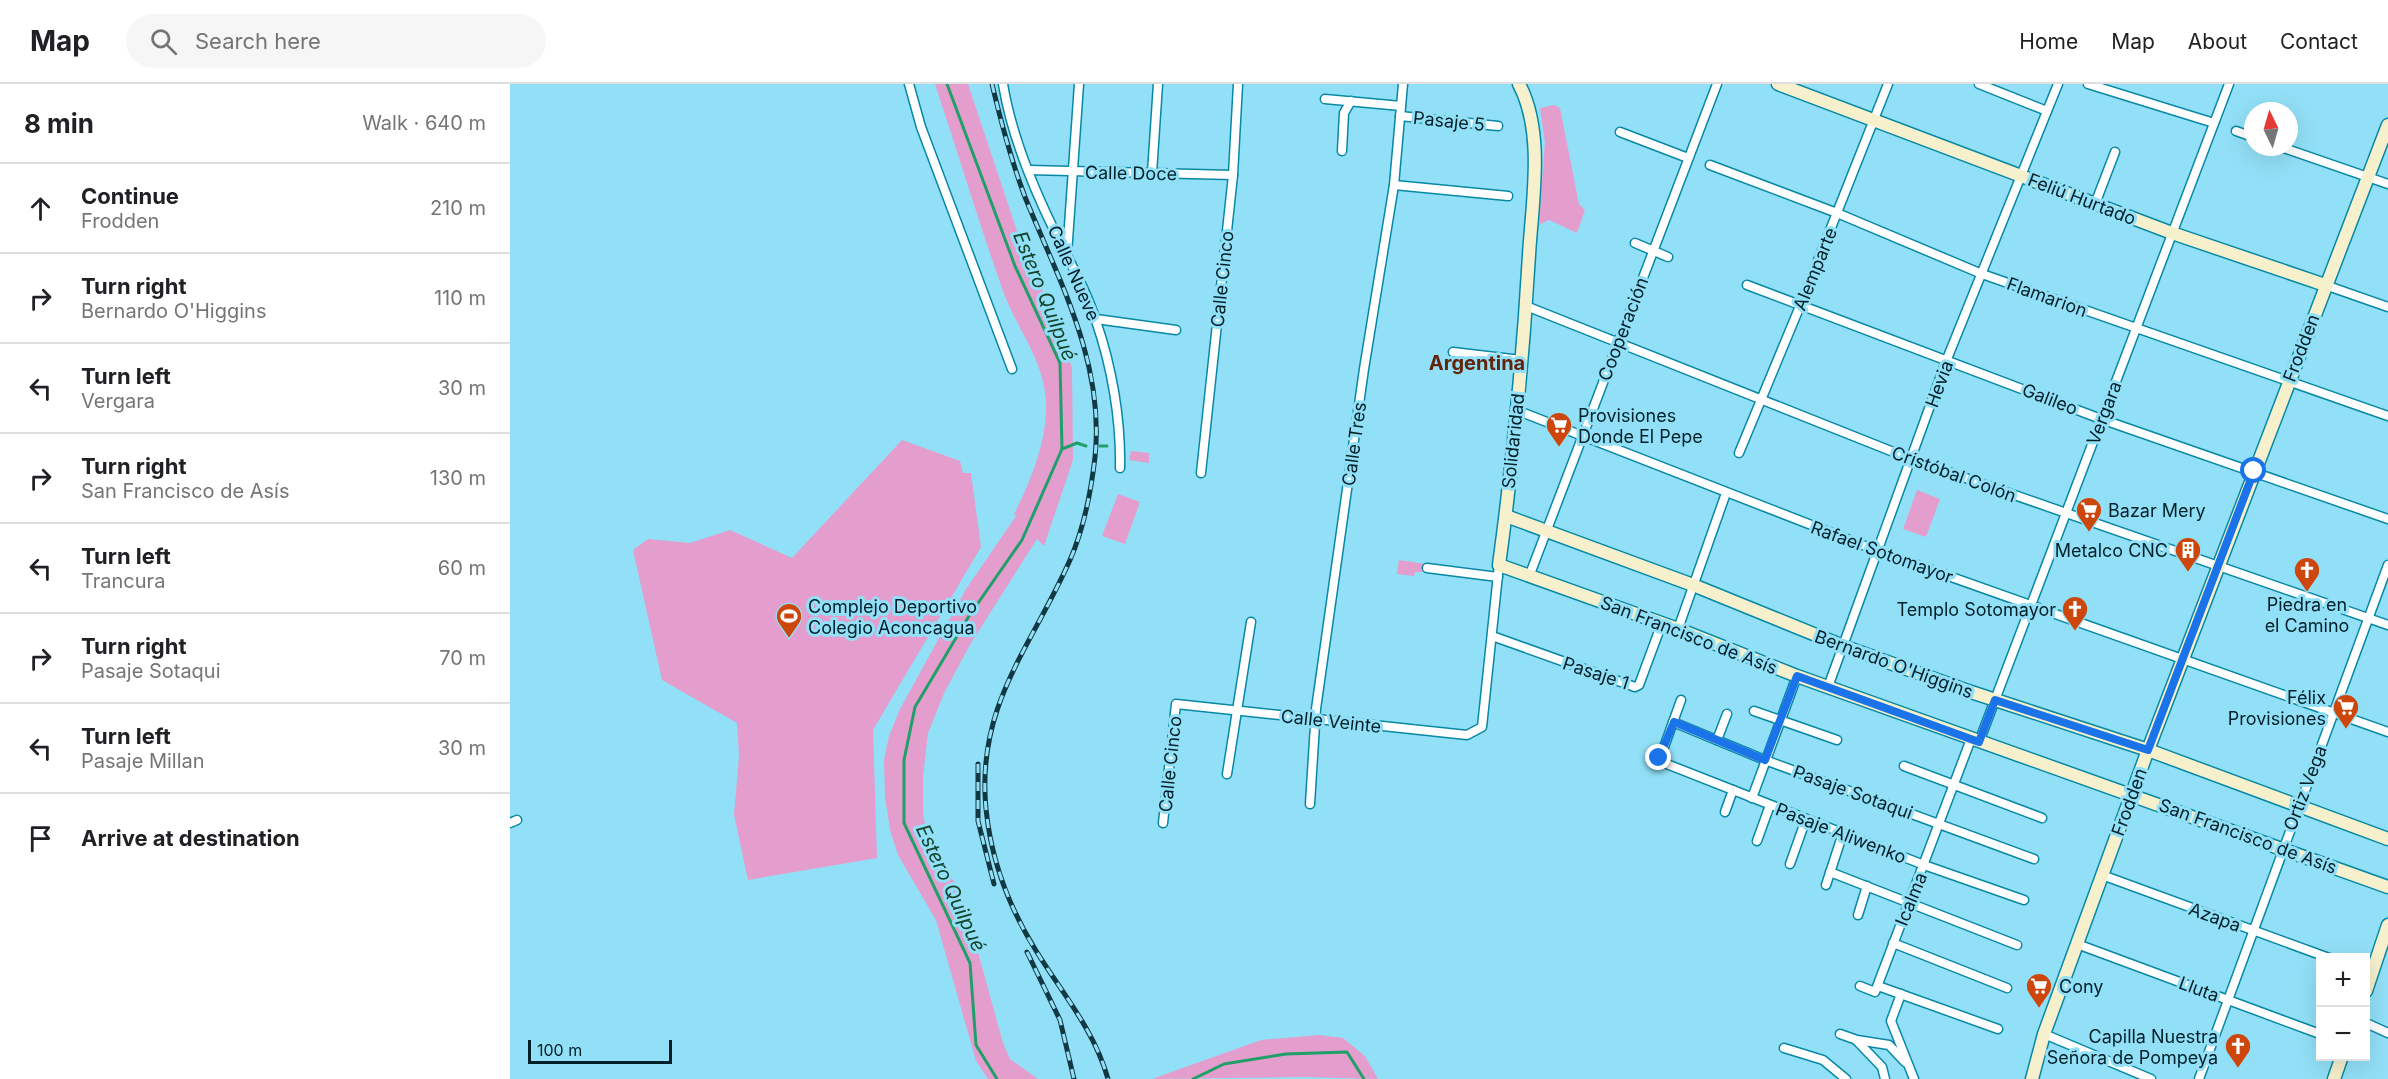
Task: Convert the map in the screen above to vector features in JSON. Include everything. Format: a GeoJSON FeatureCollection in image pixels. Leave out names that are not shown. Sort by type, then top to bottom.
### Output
{"type":"FeatureCollection","features":[{"type":"Feature","properties":{"kind":"main road","name":"Solidaridad"},"geometry":{"type":"LineString","coordinates":[[1498,571],[1506,516],[1526,306],[1533,154],[1527,103],[1519,84]]}},
{"type":"Feature","properties":{"kind":"main road","name":"Feliú Hurtado"},"geometry":{"type":"LineString","coordinates":[[1778,84],[2172,233],[2325,285]]}},
{"type":"Feature","properties":{"kind":"main road","name":"Frodden"},"geometry":{"type":"LineString","coordinates":[[2032,1079],[2044,1034],[2131,794],[2366,176],[2388,125]]}},
{"type":"Feature","properties":{"kind":"main road","name":"Bernardo O'Higgins"},"geometry":{"type":"LineString","coordinates":[[1506,516],[1693,585],[1843,646],[1995,700],[2148,750],[2388,838]]}},
{"type":"Feature","properties":{"kind":"main road","name":"San Francisco de Asís"},"geometry":{"type":"LineString","coordinates":[[1498,571],[1530,574],[1797,676],[2388,887]]}},
{"type":"Feature","properties":{"kind":"main road"},"geometry":{"type":"LineString","coordinates":[[2370,969],[2388,925]]}},
{"type":"Feature","properties":{"kind":"main road"},"geometry":{"type":"LineString","coordinates":[[2334,1079],[2340,1061]]}},
{"type":"Feature","properties":{"kind":"street"},"geometry":{"type":"LineString","coordinates":[[909,84],[921,127],[1012,369]]}},
{"type":"Feature","properties":{"kind":"street","name":"Calle Nueve"},"geometry":{"type":"LineString","coordinates":[[1003,84],[1006,104],[1029,170],[1096,319],[1106,354],[1121,437],[1120,468]]}},
{"type":"Feature","properties":{"kind":"street"},"geometry":{"type":"LineString","coordinates":[[1067,256],[1071,172],[1079,84]]}},
{"type":"Feature","properties":{"kind":"street"},"geometry":{"type":"LineString","coordinates":[[1152,173],[1158,84]]}},
{"type":"Feature","properties":{"kind":"street","name":"Calle Cinco"},"geometry":{"type":"LineString","coordinates":[[1201,473],[1233,175],[1238,84]]}},
{"type":"Feature","properties":{"kind":"street","name":"Calle Tres"},"geometry":{"type":"LineString","coordinates":[[1310,804],[1316,720],[1336,559],[1394,185],[1403,84]]}},
{"type":"Feature","properties":{"kind":"street","name":"Cooperación"},"geometry":{"type":"LineString","coordinates":[[1530,574],[1717,84]]}},
{"type":"Feature","properties":{"kind":"street","name":"Alemparte"},"geometry":{"type":"LineString","coordinates":[[1739,453],[1800,306],[1887,84]]}},
{"type":"Feature","properties":{"kind":"street"},"geometry":{"type":"LineString","coordinates":[[1979,84],[2047,111]]}},
{"type":"Feature","properties":{"kind":"street","name":"Hevia"},"geometry":{"type":"LineString","coordinates":[[1828,687],[1947,359],[2058,84]]}},
{"type":"Feature","properties":{"kind":"street"},"geometry":{"type":"LineString","coordinates":[[2088,84],[2214,123]]}},
{"type":"Feature","properties":{"kind":"street","name":"Vergara"},"geometry":{"type":"LineString","coordinates":[[1975,740],[1995,700],[2229,84]]}},
{"type":"Feature","properties":{"kind":"street"},"geometry":{"type":"LineString","coordinates":[[1325,99],[1401,106]]}},
{"type":"Feature","properties":{"kind":"street"},"geometry":{"type":"LineString","coordinates":[[1342,151],[1344,113],[1351,101]]}},
{"type":"Feature","properties":{"kind":"street","name":"Pasaje 5"},"geometry":{"type":"LineString","coordinates":[[1400,116],[1498,126]]}},
{"type":"Feature","properties":{"kind":"street"},"geometry":{"type":"LineString","coordinates":[[2236,131],[2244,134]]}},
{"type":"Feature","properties":{"kind":"street"},"geometry":{"type":"LineString","coordinates":[[1620,132],[1688,158]]}},
{"type":"Feature","properties":{"kind":"street"},"geometry":{"type":"LineString","coordinates":[[2095,204],[2115,152]]}},
{"type":"Feature","properties":{"kind":"street"},"geometry":{"type":"LineString","coordinates":[[2298,153],[2388,184]]}},
{"type":"Feature","properties":{"kind":"street","name":"Flamarion"},"geometry":{"type":"LineString","coordinates":[[1710,165],[1837,213],[1982,274],[2388,416]]}},
{"type":"Feature","properties":{"kind":"street","name":"Calle Doce"},"geometry":{"type":"LineString","coordinates":[[1029,170],[1233,175]]}},
{"type":"Feature","properties":{"kind":"street"},"geometry":{"type":"LineString","coordinates":[[1394,185],[1508,196]]}},
{"type":"Feature","properties":{"kind":"street"},"geometry":{"type":"LineString","coordinates":[[1635,243],[1668,257]]}},
{"type":"Feature","properties":{"kind":"street","name":"Galileo"},"geometry":{"type":"LineString","coordinates":[[1747,285],[2101,419],[2388,519]]}},
{"type":"Feature","properties":{"kind":"street","name":"Feliú Hurtado"},"geometry":{"type":"LineString","coordinates":[[2325,285],[2388,308]]}},
{"type":"Feature","properties":{"kind":"street","name":"Cristóbal Colón"},"geometry":{"type":"LineString","coordinates":[[1526,306],[1911,459],[2065,514],[2219,564],[2388,625]]}},
{"type":"Feature","properties":{"kind":"street"},"geometry":{"type":"LineString","coordinates":[[1096,319],[1176,330]]}},
{"type":"Feature","properties":{"kind":"street"},"geometry":{"type":"LineString","coordinates":[[1453,352],[1521,360]]}},
{"type":"Feature","properties":{"kind":"street","name":"Rafael Sotomayor"},"geometry":{"type":"LineString","coordinates":[[1516,410],[1878,551],[2388,732]]}},
{"type":"Feature","properties":{"kind":"street"},"geometry":{"type":"LineString","coordinates":[[1678,629],[1726,493]]}},
{"type":"Feature","properties":{"kind":"street","name":"Ortiz Vega"},"geometry":{"type":"LineString","coordinates":[[2199,1079],[2388,565]]}},
{"type":"Feature","properties":{"kind":"street"},"geometry":{"type":"LineString","coordinates":[[1427,568],[1498,571]]}},
{"type":"Feature","properties":{"kind":"street","name":"Solidaridad"},"geometry":{"type":"LineString","coordinates":[[1482,727],[1498,571]]}},
{"type":"Feature","properties":{"kind":"street"},"geometry":{"type":"LineString","coordinates":[[1227,774],[1235,710],[1251,622]]}},
{"type":"Feature","properties":{"kind":"street","name":"Pasaje 1"},"geometry":{"type":"LineString","coordinates":[[1492,636],[1628,687],[1635,687],[1639,685],[1662,623]]}},
{"type":"Feature","properties":{"kind":"street"},"geometry":{"type":"LineString","coordinates":[[1752,798],[1797,676]]}},
{"type":"Feature","properties":{"kind":"street"},"geometry":{"type":"LineString","coordinates":[[1674,722],[1681,700]]}},
{"type":"Feature","properties":{"kind":"street","name":"Calle Cinco"},"geometry":{"type":"LineString","coordinates":[[1163,823],[1176,704]]}},
{"type":"Feature","properties":{"kind":"street","name":"Calle Veinte"},"geometry":{"type":"LineString","coordinates":[[1176,704],[1467,735],[1482,727]]}},
{"type":"Feature","properties":{"kind":"street"},"geometry":{"type":"LineString","coordinates":[[1754,711],[1837,740]]}},
{"type":"Feature","properties":{"kind":"street"},"geometry":{"type":"LineString","coordinates":[[1717,740],[1727,714]]}},
{"type":"Feature","properties":{"kind":"street","name":"Pasaje Sotaqui"},"geometry":{"type":"LineString","coordinates":[[1674,722],[1765,760],[2034,859]]}},
{"type":"Feature","properties":{"kind":"street","name":"Pasaje Aliwenko"},"geometry":{"type":"LineString","coordinates":[[1674,722],[1659,761],[1924,865],[2024,900]]}},
{"type":"Feature","properties":{"kind":"street","name":"Icalma"},"geometry":{"type":"LineString","coordinates":[[1877,989],[1953,787],[1975,740]]}},
{"type":"Feature","properties":{"kind":"street"},"geometry":{"type":"LineString","coordinates":[[1904,766],[1953,787],[2042,818]]}},
{"type":"Feature","properties":{"kind":"street"},"geometry":{"type":"LineString","coordinates":[[1725,812],[1733,790]]}},
{"type":"Feature","properties":{"kind":"street"},"geometry":{"type":"LineString","coordinates":[[1757,841],[1770,805]]}},
{"type":"Feature","properties":{"kind":"street"},"geometry":{"type":"LineString","coordinates":[[1790,864],[1806,819]]}},
{"type":"Feature","properties":{"kind":"street"},"geometry":{"type":"LineString","coordinates":[[1826,885],[1843,833]]}},
{"type":"Feature","properties":{"kind":"street"},"geometry":{"type":"LineString","coordinates":[[1830,872],[2017,945]]}},
{"type":"Feature","properties":{"kind":"street","name":"Azapa"},"geometry":{"type":"LineString","coordinates":[[2102,875],[2317,953]]}},
{"type":"Feature","properties":{"kind":"street"},"geometry":{"type":"LineString","coordinates":[[1858,915],[1867,886]]}},
{"type":"Feature","properties":{"kind":"street"},"geometry":{"type":"LineString","coordinates":[[1893,944],[2007,988]]}},
{"type":"Feature","properties":{"kind":"street","name":"Lluta"},"geometry":{"type":"LineString","coordinates":[[2077,944],[2316,1033]]}},
{"type":"Feature","properties":{"kind":"street"},"geometry":{"type":"LineString","coordinates":[[1860,986],[1901,994],[1998,1029]]}},
{"type":"Feature","properties":{"kind":"street"},"geometry":{"type":"LineString","coordinates":[[1901,994],[1892,1021],[1914,1079]]}},
{"type":"Feature","properties":{"kind":"street"},"geometry":{"type":"LineString","coordinates":[[2370,1025],[2388,1033]]}},
{"type":"Feature","properties":{"kind":"street"},"geometry":{"type":"LineString","coordinates":[[1840,1034],[1857,1040],[1889,1045],[1909,1067]]}},
{"type":"Feature","properties":{"kind":"street"},"geometry":{"type":"LineString","coordinates":[[2044,1034],[2151,1079]]}},
{"type":"Feature","properties":{"kind":"street"},"geometry":{"type":"LineString","coordinates":[[1857,1040],[1882,1067],[1885,1079]]}},
{"type":"Feature","properties":{"kind":"street"},"geometry":{"type":"LineString","coordinates":[[1784,1048],[1823,1060],[1846,1079]]}},
{"type":"Feature","properties":{"kind":"shaded area"},"geometry":{"type":"Polygon","coordinates":[[[935,84],[968,84],[1019,237],[1052,311],[1072,368],[1073,460],[1044,546],[1037,539],[971,643],[945,691],[928,733],[923,777],[923,814],[929,843],[962,894],[1003,1043],[1010,1059],[1038,1079],[988,1079],[976,1061],[936,920],[898,855],[890,830],[885,797],[884,760],[889,736],[900,709],[966,589],[1016,516],[1014,514],[1027,486],[1043,439],[1045,423],[1045,392],[1038,365],[1003,291],[935,84]]]}},
{"type":"Feature","properties":{"kind":"shaded area"},"geometry":{"type":"Polygon","coordinates":[[[1554,105],[1560,108],[1579,204],[1585,210],[1577,233],[1549,220],[1539,225],[1545,142],[1540,108],[1554,105]]]}},
{"type":"Feature","properties":{"kind":"shaded area","name":"Complejo Deportivo Colegio Aconcagua"},"geometry":{"type":"Polygon","coordinates":[[[902,440],[960,461],[963,473],[971,473],[981,547],[873,730],[877,858],[748,880],[734,815],[739,756],[737,723],[662,680],[633,550],[648,539],[690,543],[730,530],[792,558],[902,440]]]}},
{"type":"Feature","properties":{"kind":"shaded area"},"geometry":{"type":"Polygon","coordinates":[[[1131,451],[1149,453],[1149,463],[1129,460],[1131,451]]]}},
{"type":"Feature","properties":{"kind":"shaded area"},"geometry":{"type":"Polygon","coordinates":[[[1917,490],[1940,499],[1926,537],[1903,529],[1917,490]]]}},
{"type":"Feature","properties":{"kind":"shaded area"},"geometry":{"type":"Polygon","coordinates":[[[1118,494],[1140,502],[1125,544],[1102,536],[1118,494]]]}},
{"type":"Feature","properties":{"kind":"shaded area"},"geometry":{"type":"Polygon","coordinates":[[[1399,560],[1425,564],[1423,572],[1415,572],[1414,576],[1397,574],[1399,560]]]}},
{"type":"Feature","properties":{"kind":"shaded area"},"geometry":{"type":"Polygon","coordinates":[[[1319,1035],[1343,1038],[1365,1056],[1378,1079],[1302,1077],[1152,1079],[1261,1040],[1319,1035]]]}},
{"type":"Feature","properties":{"kind":"waterway","name":"Estero Quilpué"},"geometry":{"type":"LineString","coordinates":[[947,84],[1015,266],[1060,363],[1062,449],[1022,540],[969,616],[915,707],[904,760],[904,823],[970,963],[976,1045],[997,1079]]}},
{"type":"Feature","properties":{"kind":"waterway"},"geometry":{"type":"LineString","coordinates":[[1062,449],[1077,443],[1086,446]]}},
{"type":"Feature","properties":{"kind":"waterway"},"geometry":{"type":"LineString","coordinates":[[1100,446],[1107,446]]}},
{"type":"Feature","properties":{"kind":"waterway","name":"Estero Quilpué"},"geometry":{"type":"LineString","coordinates":[[1193,1079],[1224,1064],[1286,1054],[1347,1052],[1364,1079]]}},
{"type":"Feature","properties":{"kind":"railway"},"geometry":{"type":"LineString","coordinates":[[992,84],[1020,183],[1076,323],[1093,389],[1096,422],[1095,457],[1086,510],[1079,535],[1055,592],[1010,678],[989,739],[985,772],[988,828],[997,864],[1017,916],[1035,949],[1086,1027],[1108,1079]]}},
{"type":"Feature","properties":{"kind":"railway"},"geometry":{"type":"LineString","coordinates":[[978,764],[978,821],[994,884]]}},
{"type":"Feature","properties":{"kind":"railway"},"geometry":{"type":"LineString","coordinates":[[1027,952],[1060,1020],[1074,1079]]}},
{"type":"Feature","properties":{"kind":"place","name":"Provisiones Donde El Pepe"},"geometry":{"type":"Point","coordinates":[1559,448]}},
{"type":"Feature","properties":{"kind":"place","name":"Bazar Mery"},"geometry":{"type":"Point","coordinates":[2089,533]}},
{"type":"Feature","properties":{"kind":"place","name":"Metalco CNC"},"geometry":{"type":"Point","coordinates":[2188,573]}},
{"type":"Feature","properties":{"kind":"place","name":"Piedra en el Camino"},"geometry":{"type":"Point","coordinates":[2307,593]}},
{"type":"Feature","properties":{"kind":"place","name":"Templo Sotomayor"},"geometry":{"type":"Point","coordinates":[2075,632]}},
{"type":"Feature","properties":{"kind":"place","name":"Complejo Deportivo Colegio Aconcagua"},"geometry":{"type":"Point","coordinates":[789,639]}},
{"type":"Feature","properties":{"kind":"place","name":"Félix Provisiones"},"geometry":{"type":"Point","coordinates":[2346,730]}},
{"type":"Feature","properties":{"kind":"place","name":"Cony"},"geometry":{"type":"Point","coordinates":[2039,1009]}},
{"type":"Feature","properties":{"kind":"place","name":"Capilla Nuestra Señora de Pompeya"},"geometry":{"type":"Point","coordinates":[2238,1069]}},
{"type":"Feature","properties":{"kind":"district","name":"Argentina"},"geometry":{"type":"Point","coordinates":[1477,363]}},
{"type":"Feature","properties":{"kind":"route"},"geometry":{"type":"LineString","coordinates":[[1659,758],[1674,722],[1765,760],[1797,676],[1979,742],[1995,700],[2148,750],[2254,471]]}}]}
